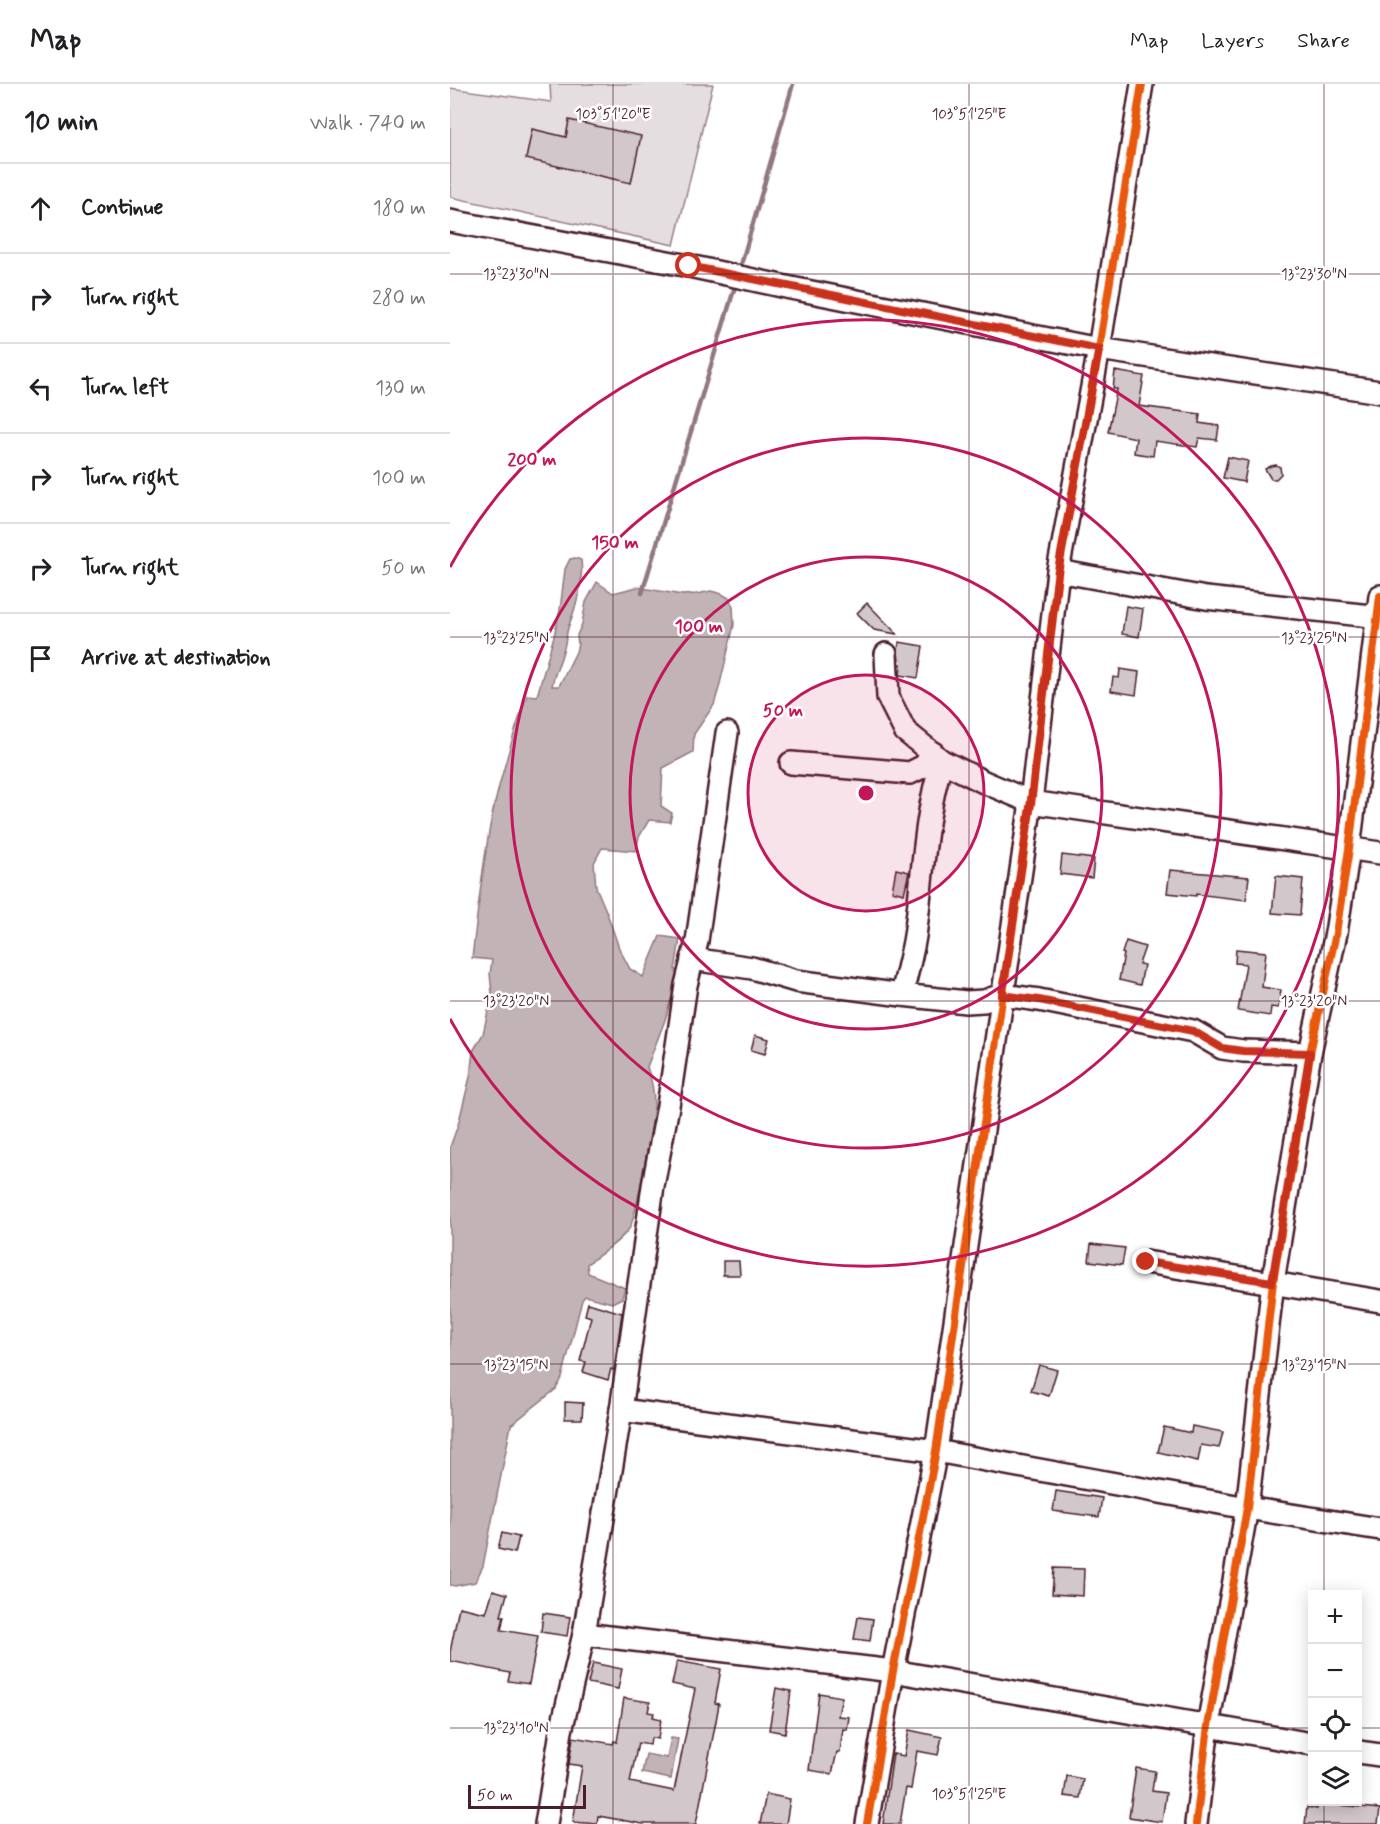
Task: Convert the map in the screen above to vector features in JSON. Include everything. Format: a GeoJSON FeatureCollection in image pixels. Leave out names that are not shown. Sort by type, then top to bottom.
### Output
{"type":"FeatureCollection","features":[{"type":"Feature","properties":{"kind":"street"},"geometry":{"type":"LineString","coordinates":[[867,1824],[893,1671],[936,1451],[1031,802],[1058,572],[1099,349],[1142,84]]}},
{"type":"Feature","properties":{"kind":"street"},"geometry":{"type":"LineString","coordinates":[[450,221],[689,266],[1099,349],[1380,392]]}},
{"type":"Feature","properties":{"kind":"street"},"geometry":{"type":"LineString","coordinates":[[1058,572],[1206,598],[1379,610],[1349,849],[1336,933],[1310,1053],[1272,1282],[1247,1508],[1208,1726],[1196,1824]]}},
{"type":"Feature","properties":{"kind":"street"},"geometry":{"type":"LineString","coordinates":[[886,654],[888,697],[905,730],[938,757],[984,782],[1031,802],[1380,853]]}},
{"type":"Feature","properties":{"kind":"street"},"geometry":{"type":"LineString","coordinates":[[546,1824],[561,1731],[584,1634],[621,1410],[653,1186],[668,1106],[686,985],[697,941],[727,733]]}},
{"type":"Feature","properties":{"kind":"street"},"geometry":{"type":"LineString","coordinates":[[791,763],[910,773],[938,757]]}},
{"type":"Feature","properties":{"kind":"street"},"geometry":{"type":"LineString","coordinates":[[902,995],[914,937],[938,757]]}},
{"type":"Feature","properties":{"kind":"street"},"geometry":{"type":"LineString","coordinates":[[692,959],[752,968],[796,981],[841,985],[902,995],[966,1002],[984,1001],[1002,995],[1039,1000],[1193,1031],[1222,1048],[1243,1051],[1310,1053]]}},
{"type":"Feature","properties":{"kind":"street"},"geometry":{"type":"LineString","coordinates":[[1146,1262],[1380,1300]]}},
{"type":"Feature","properties":{"kind":"street"},"geometry":{"type":"LineString","coordinates":[[621,1410],[936,1451],[1247,1508],[1380,1529]]}},
{"type":"Feature","properties":{"kind":"street"},"geometry":{"type":"LineString","coordinates":[[584,1634],[893,1671],[1308,1743]]}},
{"type":"Feature","properties":{"kind":"street"},"geometry":{"type":"LineString","coordinates":[[1362,1753],[1380,1755]]}},
{"type":"Feature","properties":{"kind":"shaded area"},"geometry":{"type":"Polygon","coordinates":[[[550,84],[713,84],[674,245],[450,197],[450,88],[551,102],[550,84]]]}},
{"type":"Feature","properties":{"kind":"shaded area"},"geometry":{"type":"Polygon","coordinates":[[[570,559],[581,560],[580,586],[552,686],[559,686],[576,652],[577,635],[582,624],[586,602],[597,582],[613,593],[637,587],[682,595],[711,591],[722,594],[729,598],[733,607],[734,625],[714,705],[694,734],[693,752],[663,768],[661,806],[672,813],[670,822],[649,820],[639,837],[636,851],[602,848],[594,863],[596,887],[619,948],[630,969],[643,977],[660,936],[680,939],[675,970],[680,972],[677,987],[647,1067],[654,1103],[644,1168],[632,1221],[629,1229],[620,1239],[587,1264],[588,1273],[625,1288],[622,1298],[612,1303],[585,1296],[582,1300],[562,1378],[556,1389],[511,1425],[483,1566],[475,1582],[455,1586],[450,1585],[450,1147],[470,1077],[473,1051],[483,1034],[492,993],[490,974],[492,960],[472,958],[486,847],[500,782],[527,695],[537,696],[560,610],[565,569],[570,559]]]}},
{"type":"Feature","properties":{"kind":"shaded area"},"geometry":{"type":"Polygon","coordinates":[[[671,1738],[678,1739],[671,1779],[642,1773],[646,1754],[667,1758],[671,1738]]]}},
{"type":"Feature","properties":{"kind":"building"},"geometry":{"type":"Polygon","coordinates":[[[569,120],[641,136],[631,183],[526,159],[532,129],[566,137],[569,120]]]}},
{"type":"Feature","properties":{"kind":"building"},"geometry":{"type":"Polygon","coordinates":[[[1115,371],[1144,376],[1139,406],[1200,414],[1199,423],[1219,426],[1217,440],[1199,438],[1197,447],[1155,441],[1153,456],[1134,453],[1136,438],[1108,432],[1117,389],[1113,389],[1115,371]]]}},
{"type":"Feature","properties":{"kind":"building"},"geometry":{"type":"Polygon","coordinates":[[[1228,457],[1248,461],[1244,482],[1223,478],[1228,457]]]}},
{"type":"Feature","properties":{"kind":"building"},"geometry":{"type":"Polygon","coordinates":[[[1276,465],[1280,467],[1281,474],[1276,479],[1271,479],[1265,469],[1276,465]]]}},
{"type":"Feature","properties":{"kind":"building"},"geometry":{"type":"Polygon","coordinates":[[[867,603],[897,634],[874,630],[857,613],[867,603]]]}},
{"type":"Feature","properties":{"kind":"building"},"geometry":{"type":"Polygon","coordinates":[[[1126,606],[1143,609],[1139,637],[1122,634],[1126,606]]]}},
{"type":"Feature","properties":{"kind":"building"},"geometry":{"type":"Polygon","coordinates":[[[899,642],[923,646],[918,678],[900,675],[899,642]]]}},
{"type":"Feature","properties":{"kind":"building"},"geometry":{"type":"Polygon","coordinates":[[[1120,669],[1139,672],[1136,695],[1111,691],[1113,677],[1119,678],[1120,669]]]}},
{"type":"Feature","properties":{"kind":"building"},"geometry":{"type":"Polygon","coordinates":[[[1062,855],[1094,859],[1092,878],[1060,874],[1062,855]]]}},
{"type":"Feature","properties":{"kind":"building"},"geometry":{"type":"Polygon","coordinates":[[[896,869],[909,872],[904,894],[892,891],[896,869]]]}},
{"type":"Feature","properties":{"kind":"building"},"geometry":{"type":"Polygon","coordinates":[[[1170,870],[1249,877],[1246,900],[1167,893],[1170,870]]]}},
{"type":"Feature","properties":{"kind":"building"},"geometry":{"type":"Polygon","coordinates":[[[1276,876],[1303,879],[1300,915],[1272,913],[1276,876]]]}},
{"type":"Feature","properties":{"kind":"building"},"geometry":{"type":"Polygon","coordinates":[[[1126,941],[1145,947],[1139,964],[1144,965],[1140,985],[1119,980],[1124,954],[1122,953],[1126,941]]]}},
{"type":"Feature","properties":{"kind":"building"},"geometry":{"type":"Polygon","coordinates":[[[1236,949],[1266,952],[1262,987],[1281,990],[1278,1008],[1271,1007],[1270,1016],[1238,1011],[1246,964],[1235,963],[1236,949]]]}},
{"type":"Feature","properties":{"kind":"building"},"geometry":{"type":"Polygon","coordinates":[[[755,1035],[769,1039],[765,1054],[751,1050],[755,1035]]]}},
{"type":"Feature","properties":{"kind":"building"},"geometry":{"type":"Polygon","coordinates":[[[1091,1244],[1125,1248],[1122,1265],[1089,1261],[1091,1244]]]}},
{"type":"Feature","properties":{"kind":"building"},"geometry":{"type":"Polygon","coordinates":[[[723,1261],[739,1261],[740,1275],[723,1275],[723,1261]]]}},
{"type":"Feature","properties":{"kind":"building"},"geometry":{"type":"Polygon","coordinates":[[[588,1303],[622,1313],[614,1370],[611,1369],[608,1380],[583,1372],[586,1362],[580,1361],[591,1317],[585,1315],[588,1303]]]}},
{"type":"Feature","properties":{"kind":"building"},"geometry":{"type":"Polygon","coordinates":[[[1039,1365],[1057,1370],[1049,1396],[1031,1391],[1039,1365]]]}},
{"type":"Feature","properties":{"kind":"building"},"geometry":{"type":"Polygon","coordinates":[[[565,1402],[583,1403],[582,1419],[565,1419],[565,1402]]]}},
{"type":"Feature","properties":{"kind":"building"},"geometry":{"type":"Polygon","coordinates":[[[1192,1426],[1223,1432],[1219,1448],[1201,1445],[1198,1461],[1158,1452],[1164,1427],[1191,1433],[1192,1426]]]}},
{"type":"Feature","properties":{"kind":"building"},"geometry":{"type":"Polygon","coordinates":[[[1056,1491],[1102,1498],[1099,1517],[1053,1511],[1056,1491]]]}},
{"type":"Feature","properties":{"kind":"building"},"geometry":{"type":"Polygon","coordinates":[[[502,1533],[519,1537],[515,1553],[498,1549],[502,1533]]]}},
{"type":"Feature","properties":{"kind":"building"},"geometry":{"type":"Polygon","coordinates":[[[1054,1568],[1084,1569],[1083,1596],[1052,1594],[1054,1568]]]}},
{"type":"Feature","properties":{"kind":"building"},"geometry":{"type":"Polygon","coordinates":[[[493,1590],[507,1594],[501,1616],[504,1616],[501,1630],[538,1636],[529,1684],[508,1681],[510,1673],[450,1661],[459,1607],[486,1613],[493,1590]]]}},
{"type":"Feature","properties":{"kind":"building"},"geometry":{"type":"Polygon","coordinates":[[[543,1613],[570,1617],[567,1636],[541,1632],[543,1613]]]}},
{"type":"Feature","properties":{"kind":"building"},"geometry":{"type":"Polygon","coordinates":[[[858,1617],[873,1619],[870,1641],[854,1639],[858,1617]]]}},
{"type":"Feature","properties":{"kind":"building"},"geometry":{"type":"Polygon","coordinates":[[[677,1661],[721,1669],[715,1703],[719,1704],[696,1824],[643,1824],[598,1816],[597,1824],[573,1822],[582,1766],[569,1764],[573,1737],[613,1744],[614,1741],[617,1742],[624,1698],[650,1702],[648,1712],[654,1713],[653,1717],[661,1719],[658,1739],[651,1738],[650,1745],[638,1743],[630,1782],[674,1791],[695,1689],[672,1684],[677,1661]]]}},
{"type":"Feature","properties":{"kind":"building"},"geometry":{"type":"Polygon","coordinates":[[[593,1663],[622,1669],[618,1689],[588,1683],[593,1663]]]}},
{"type":"Feature","properties":{"kind":"building"},"geometry":{"type":"Polygon","coordinates":[[[776,1688],[791,1691],[785,1733],[769,1730],[776,1688]]]}},
{"type":"Feature","properties":{"kind":"building"},"geometry":{"type":"Polygon","coordinates":[[[819,1693],[842,1697],[838,1716],[849,1717],[847,1730],[843,1729],[840,1752],[837,1752],[832,1774],[809,1770],[819,1693]]]}},
{"type":"Feature","properties":{"kind":"building"},"geometry":{"type":"Polygon","coordinates":[[[909,1730],[942,1737],[938,1755],[917,1751],[911,1789],[906,1788],[900,1824],[883,1824],[893,1754],[904,1756],[909,1730]]]}},
{"type":"Feature","properties":{"kind":"building"},"geometry":{"type":"Polygon","coordinates":[[[1136,1768],[1155,1771],[1152,1791],[1166,1793],[1162,1822],[1129,1817],[1136,1768]]]}},
{"type":"Feature","properties":{"kind":"building"},"geometry":{"type":"Polygon","coordinates":[[[1067,1776],[1083,1779],[1080,1798],[1064,1796],[1067,1776]]]}},
{"type":"Feature","properties":{"kind":"building"},"geometry":{"type":"Polygon","coordinates":[[[766,1794],[790,1799],[786,1824],[760,1824],[766,1794]]]}},
{"type":"Feature","properties":{"kind":"building"},"geometry":{"type":"Polygon","coordinates":[[[1318,1806],[1349,1806],[1380,1809],[1378,1824],[1305,1824],[1307,1807],[1317,1809],[1318,1806]]]}},
{"type":"Feature","properties":{"kind":"waterway"},"geometry":{"type":"LineString","coordinates":[[739,272],[793,84]]}},
{"type":"Feature","properties":{"kind":"waterway"},"geometry":{"type":"LineString","coordinates":[[642,593],[736,283]]}},
{"type":"Feature","properties":{"kind":"cycle path"},"geometry":{"type":"LineString","coordinates":[[867,1824],[893,1671],[936,1451],[1031,802],[1058,571],[1099,349],[1142,84]]}},
{"type":"Feature","properties":{"kind":"cycle path"},"geometry":{"type":"LineString","coordinates":[[1196,1824],[1208,1726],[1247,1508],[1273,1282],[1310,1053],[1336,933],[1349,849],[1380,596]]}},
{"type":"Feature","properties":{"kind":"route"},"geometry":{"type":"LineString","coordinates":[[689,266],[1099,349],[1058,572],[1031,802],[1002,995],[1039,1000],[1193,1031],[1222,1048],[1243,1051],[1310,1053],[1272,1282],[1146,1262]]}}]}
